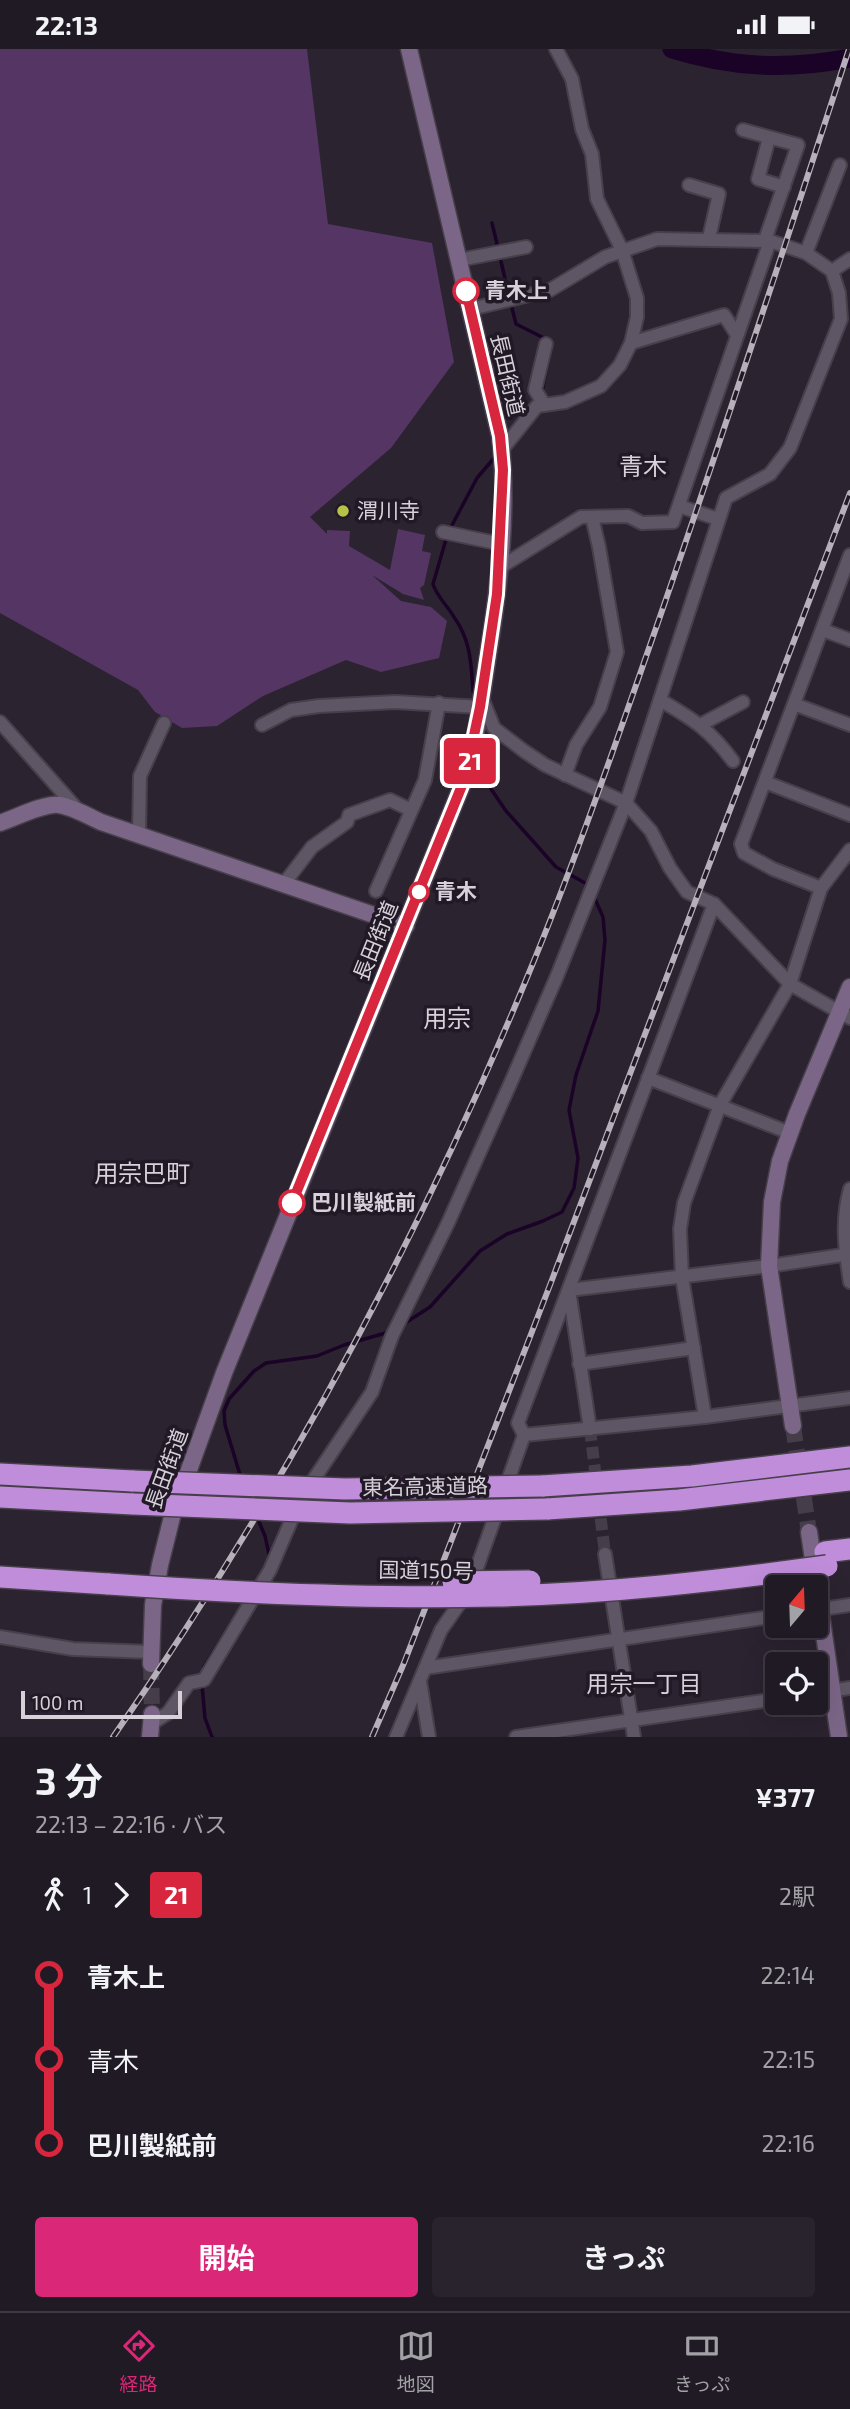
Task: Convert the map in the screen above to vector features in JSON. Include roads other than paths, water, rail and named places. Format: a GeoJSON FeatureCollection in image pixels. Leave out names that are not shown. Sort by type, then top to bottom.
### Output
{"type":"FeatureCollection","features":[{"type":"Feature","properties":{"kind":"highway","name":"東名高速道路"},"geometry":{"type":"LineString","coordinates":[[0,1474],[345,1489],[542,1486],[692,1476],[850,1457]]}},
{"type":"Feature","properties":{"kind":"highway","name":"東名高速道路"},"geometry":{"type":"LineString","coordinates":[[0,1497],[350,1513],[547,1510],[679,1500],[850,1480]]}},
{"type":"Feature","properties":{"kind":"highway","name":"国道150号"},"geometry":{"type":"LineString","coordinates":[[0,1563],[191,1590],[496,1596],[699,1583],[826,1559],[850,1549]]}},
{"type":"Feature","properties":{"kind":"highway","name":"国道150号"},"geometry":{"type":"LineString","coordinates":[[826,1559],[850,1563]]}},
{"type":"Feature","properties":{"kind":"highway","name":"国道150号"},"geometry":{"type":"LineString","coordinates":[[0,1577],[109,1578]]}},
{"type":"Feature","properties":{"kind":"main road","name":"長田街道"},"geometry":{"type":"LineString","coordinates":[[151,1658],[153,1605],[172,1517],[224,1373],[465,778],[481,702],[501,544],[501,450],[471,309],[409,49]]}},
{"type":"Feature","properties":{"kind":"main road"},"geometry":{"type":"LineString","coordinates":[[0,823],[53,805],[66,807],[139,835],[405,926]]}},
{"type":"Feature","properties":{"kind":"main road"},"geometry":{"type":"LineString","coordinates":[[793,1426],[769,1266],[775,1185],[790,1133],[844,1014],[850,987]]}},
{"type":"Feature","properties":{"kind":"main road"},"geometry":{"type":"LineString","coordinates":[[809,1532],[814,1575]]}},
{"type":"Feature","properties":{"kind":"main road"},"geometry":{"type":"LineString","coordinates":[[823,1638],[839,1737]]}},
{"type":"Feature","properties":{"kind":"street"},"geometry":{"type":"LineString","coordinates":[[501,450],[537,406],[565,402],[601,386],[620,365],[631,343],[637,317],[637,297],[622,250],[597,199],[592,154],[582,129],[572,79],[556,49]]}},
{"type":"Feature","properties":{"kind":"street"},"geometry":{"type":"LineString","coordinates":[[499,568],[582,517],[628,516],[642,523],[673,522],[799,145],[744,130]]}},
{"type":"Feature","properties":{"kind":"street"},"geometry":{"type":"LineString","coordinates":[[769,138],[758,179],[784,187]]}},
{"type":"Feature","properties":{"kind":"street"},"geometry":{"type":"LineString","coordinates":[[806,253],[840,165]]}},
{"type":"Feature","properties":{"kind":"street"},"geometry":{"type":"LineString","coordinates":[[688,185],[719,194],[709,239]]}},
{"type":"Feature","properties":{"kind":"street"},"geometry":{"type":"LineString","coordinates":[[151,1725],[168,1713],[189,1683],[204,1680],[264,1582],[300,1500],[372,1392],[392,1336],[447,1223],[526,1047],[626,803],[726,498],[770,474],[790,448],[841,319],[839,293],[832,271],[806,253],[768,241],[709,239],[657,239],[605,257],[550,290],[471,309]]}},
{"type":"Feature","properties":{"kind":"street"},"geometry":{"type":"LineString","coordinates":[[459,260],[526,247]]}},
{"type":"Feature","properties":{"kind":"street"},"geometry":{"type":"LineString","coordinates":[[832,271],[850,259]]}},
{"type":"Feature","properties":{"kind":"street"},"geometry":{"type":"LineString","coordinates":[[631,343],[724,315],[737,335]]}},
{"type":"Feature","properties":{"kind":"street"},"geometry":{"type":"LineString","coordinates":[[544,404],[535,390],[546,344]]}},
{"type":"Feature","properties":{"kind":"street"},"geometry":{"type":"LineString","coordinates":[[679,506],[718,519]]}},
{"type":"Feature","properties":{"kind":"street"},"geometry":{"type":"LineString","coordinates":[[565,775],[576,745],[600,707],[617,652],[592,517]]}},
{"type":"Feature","properties":{"kind":"street"},"geometry":{"type":"LineString","coordinates":[[448,533],[501,544]]}},
{"type":"Feature","properties":{"kind":"street"},"geometry":{"type":"LineString","coordinates":[[821,888],[773,869],[744,853],[741,844],[849,558]]}},
{"type":"Feature","properties":{"kind":"street"},"geometry":{"type":"LineString","coordinates":[[823,630],[850,641]]}},
{"type":"Feature","properties":{"kind":"street"},"geometry":{"type":"LineString","coordinates":[[660,700],[701,725],[717,739],[733,761]]}},
{"type":"Feature","properties":{"kind":"street"},"geometry":{"type":"LineString","coordinates":[[262,725],[291,710],[319,706],[395,702],[481,702],[494,728],[545,765],[626,803],[651,831],[670,868],[687,893],[714,904],[790,984],[844,1014]]}},
{"type":"Feature","properties":{"kind":"street"},"geometry":{"type":"LineString","coordinates":[[701,725],[744,702]]}},
{"type":"Feature","properties":{"kind":"street"},"geometry":{"type":"LineString","coordinates":[[376,891],[429,766],[439,703]]}},
{"type":"Feature","properties":{"kind":"street"},"geometry":{"type":"LineString","coordinates":[[794,704],[850,725]]}},
{"type":"Feature","properties":{"kind":"street"},"geometry":{"type":"LineString","coordinates":[[139,835],[140,776],[164,723]]}},
{"type":"Feature","properties":{"kind":"street"},"geometry":{"type":"LineString","coordinates":[[2,725],[80,813]]}},
{"type":"Feature","properties":{"kind":"street"},"geometry":{"type":"LineString","coordinates":[[765,782],[850,814]]}},
{"type":"Feature","properties":{"kind":"street"},"geometry":{"type":"LineString","coordinates":[[283,885],[313,847],[347,822],[349,815],[390,800],[411,810]]}},
{"type":"Feature","properties":{"kind":"street"},"geometry":{"type":"LineString","coordinates":[[705,1417],[682,1277],[680,1229],[684,1203],[692,1175],[720,1105],[790,984],[821,888],[850,850]]}},
{"type":"Feature","properties":{"kind":"street"},"geometry":{"type":"LineString","coordinates":[[396,1737],[441,1630],[469,1590],[524,1434],[518,1423],[714,904]]}},
{"type":"Feature","properties":{"kind":"street"},"geometry":{"type":"LineString","coordinates":[[648,1078],[790,1133]]}},
{"type":"Feature","properties":{"kind":"street"},"geometry":{"type":"LineString","coordinates":[[850,1189],[844,1217],[850,1282]]}},
{"type":"Feature","properties":{"kind":"street"},"geometry":{"type":"LineString","coordinates":[[569,1290],[848,1255]]}},
{"type":"Feature","properties":{"kind":"street"},"geometry":{"type":"LineString","coordinates":[[569,1290],[590,1429]]}},
{"type":"Feature","properties":{"kind":"street"},"geometry":{"type":"LineString","coordinates":[[579,1363],[694,1348]]}},
{"type":"Feature","properties":{"kind":"street"},"geometry":{"type":"LineString","coordinates":[[524,1434],[705,1417],[850,1398]]}},
{"type":"Feature","properties":{"kind":"street"},"geometry":{"type":"LineString","coordinates":[[606,1554],[634,1737]]}},
{"type":"Feature","properties":{"kind":"street"},"geometry":{"type":"LineString","coordinates":[[828,1608],[850,1605]]}},
{"type":"Feature","properties":{"kind":"street"},"geometry":{"type":"LineString","coordinates":[[423,1674],[619,1639],[765,1618]]}},
{"type":"Feature","properties":{"kind":"street"},"geometry":{"type":"LineString","coordinates":[[0,1637],[151,1658]]}},
{"type":"Feature","properties":{"kind":"street"},"geometry":{"type":"LineString","coordinates":[[423,1674],[429,1737]]}},
{"type":"Feature","properties":{"kind":"street"},"geometry":{"type":"LineString","coordinates":[[828,1692],[850,1688]]}},
{"type":"Feature","properties":{"kind":"street"},"geometry":{"type":"LineString","coordinates":[[516,1737],[765,1701]]}},
{"type":"Feature","properties":{"kind":"waterway"},"geometry":{"type":"LineString","coordinates":[[672,49],[717,60],[760,65],[804,64],[850,58]]}},
{"type":"Feature","properties":{"kind":"waterway"},"geometry":{"type":"LineString","coordinates":[[492,223],[498,248]]}},
{"type":"Feature","properties":{"kind":"waterway"},"geometry":{"type":"LineString","coordinates":[[500,257],[509,296]]}},
{"type":"Feature","properties":{"kind":"waterway"},"geometry":{"type":"LineString","coordinates":[[512,308],[516,324],[546,339]]}},
{"type":"Feature","properties":{"kind":"waterway"},"geometry":{"type":"LineString","coordinates":[[542,391],[551,348]]}},
{"type":"Feature","properties":{"kind":"waterway"},"geometry":{"type":"LineString","coordinates":[[450,529],[477,478],[495,457]]}},
{"type":"Feature","properties":{"kind":"waterway"},"geometry":{"type":"LineString","coordinates":[[447,536],[433,584],[464,635],[472,671],[473,691]]}},
{"type":"Feature","properties":{"kind":"waterway"},"geometry":{"type":"LineString","coordinates":[[479,750],[491,789],[506,811],[556,867],[585,883]]}},
{"type":"Feature","properties":{"kind":"waterway"},"geometry":{"type":"LineString","coordinates":[[402,1325],[430,1307],[480,1251],[507,1234],[562,1212],[574,1188],[578,1158],[569,1110],[576,1075],[598,1011],[605,940],[603,917],[595,899]]}},
{"type":"Feature","properties":{"kind":"waterway"},"geometry":{"type":"LineString","coordinates":[[241,1478],[225,1425],[224,1411],[229,1399],[254,1371],[266,1363],[317,1356],[389,1332]]}},
{"type":"Feature","properties":{"kind":"waterway"},"geometry":{"type":"LineString","coordinates":[[257,1517],[270,1559]]}},
{"type":"Feature","properties":{"kind":"waterway"},"geometry":{"type":"LineString","coordinates":[[203,1674],[204,1667],[246,1599]]}},
{"type":"Feature","properties":{"kind":"waterway"},"geometry":{"type":"LineString","coordinates":[[202,1685],[205,1718],[212,1737]]}},
{"type":"Feature","properties":{"kind":"tunnel"},"geometry":{"type":"LineString","coordinates":[[793,1426],[809,1532]]}},
{"type":"Feature","properties":{"kind":"tunnel"},"geometry":{"type":"LineString","coordinates":[[590,1429],[605,1554]]}},
{"type":"Feature","properties":{"kind":"tunnel"},"geometry":{"type":"LineString","coordinates":[[151,1664],[152,1714]]}},
{"type":"Feature","properties":{"kind":"railway"},"geometry":{"type":"LineString","coordinates":[[113,1737],[232,1556],[340,1369],[438,1177],[483,1079],[544,937],[609,763],[680,559],[849,49]]}},
{"type":"Feature","properties":{"kind":"railway"},"geometry":{"type":"LineString","coordinates":[[372,1737],[404,1663],[550,1285],[850,493]]}},
{"type":"Feature","properties":{"kind":"place","name":"青木上"},"geometry":{"type":"Point","coordinates":[466,291]}},
{"type":"Feature","properties":{"kind":"place","name":"渭川寺"},"geometry":{"type":"Point","coordinates":[343,511]}},
{"type":"Feature","properties":{"kind":"place","name":"青木"},"geometry":{"type":"Point","coordinates":[419,892]}},
{"type":"Feature","properties":{"kind":"place","name":"巴川製紙前"},"geometry":{"type":"Point","coordinates":[292,1203]}},
{"type":"Feature","properties":{"kind":"district","name":"青木"},"geometry":{"type":"Point","coordinates":[643,467]}},
{"type":"Feature","properties":{"kind":"district","name":"用宗"},"geometry":{"type":"Point","coordinates":[447,1019]}},
{"type":"Feature","properties":{"kind":"district","name":"用宗巴町"},"geometry":{"type":"Point","coordinates":[142,1174]}},
{"type":"Feature","properties":{"kind":"district","name":"用宗一丁目"},"geometry":{"type":"Point","coordinates":[644,1684]}}]}
